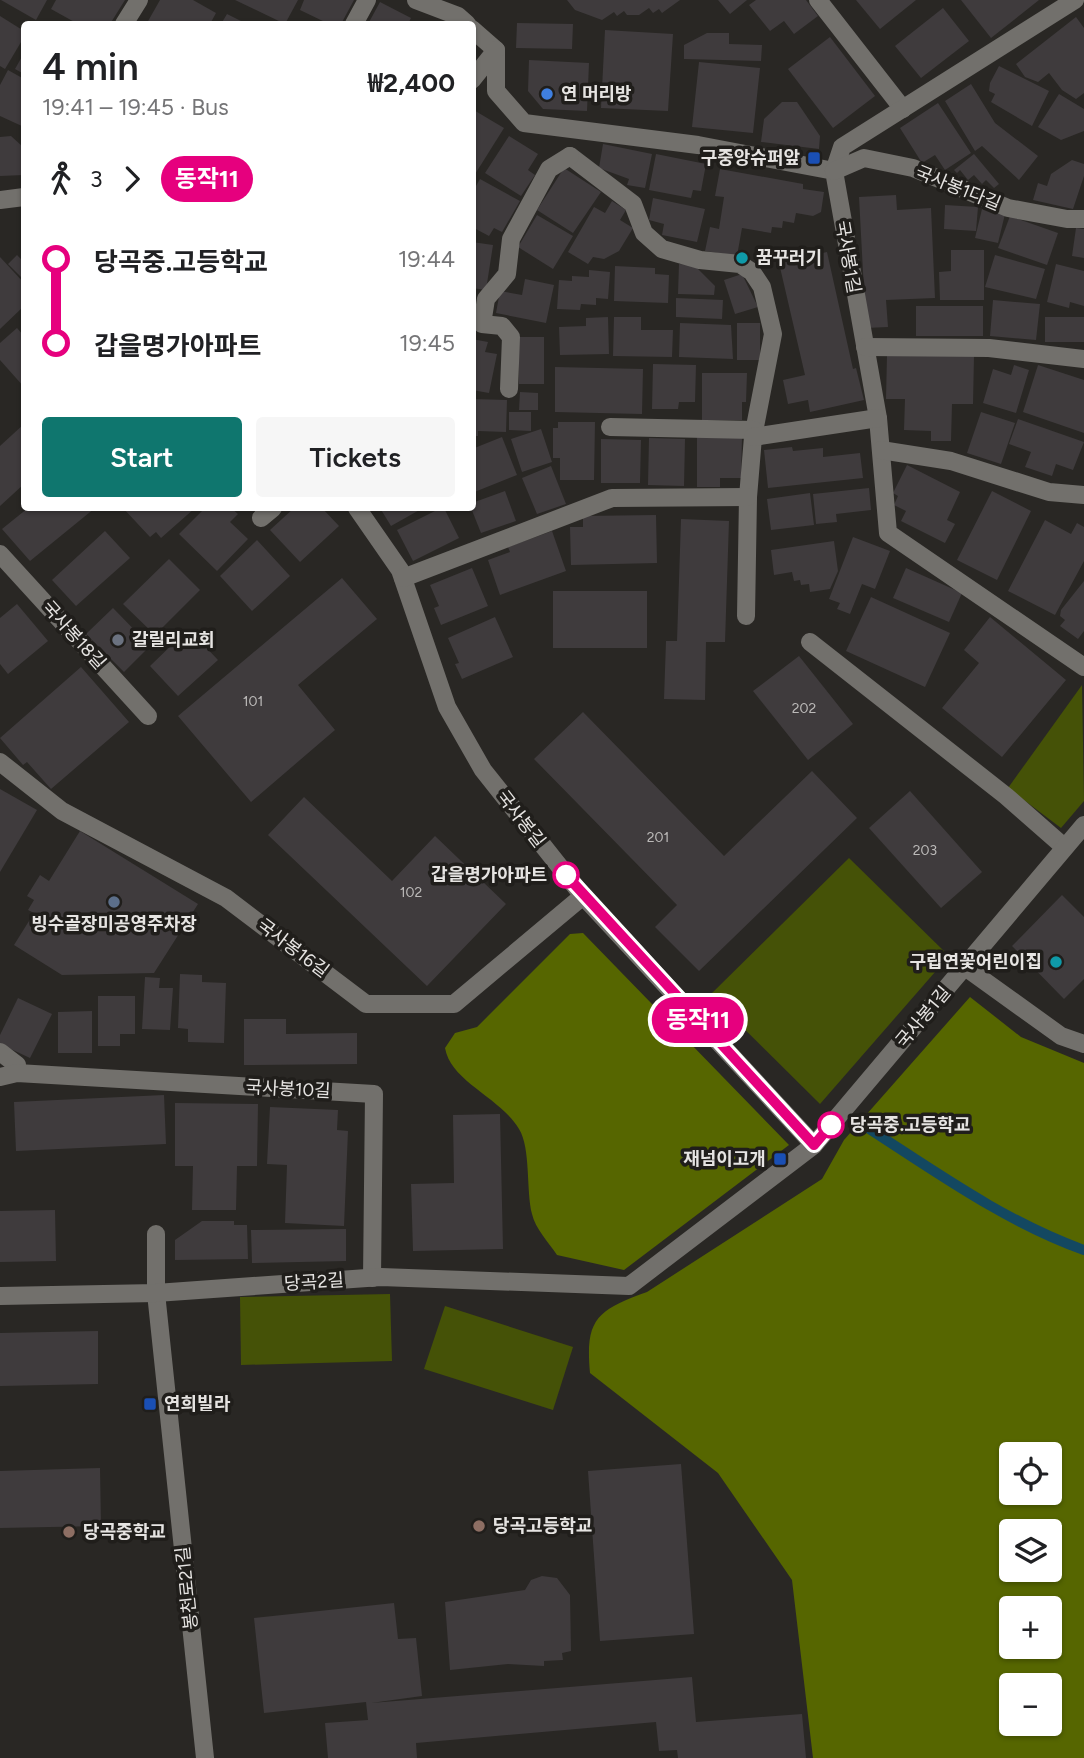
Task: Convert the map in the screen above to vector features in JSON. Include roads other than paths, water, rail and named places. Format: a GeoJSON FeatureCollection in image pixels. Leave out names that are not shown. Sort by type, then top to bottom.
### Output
{"type":"FeatureCollection","features":[{"type":"Feature","properties":{"kind":"street"},"geometry":{"type":"LineString","coordinates":[[126,21],[139,0]]}},
{"type":"Feature","properties":{"kind":"street"},"geometry":{"type":"LineString","coordinates":[[356,21],[367,0]]}},
{"type":"Feature","properties":{"kind":"street"},"geometry":{"type":"LineString","coordinates":[[416,0],[458,16],[464,21]]}},
{"type":"Feature","properties":{"kind":"street"},"geometry":{"type":"LineString","coordinates":[[818,0],[904,109]]}},
{"type":"Feature","properties":{"kind":"street"},"geometry":{"type":"LineString","coordinates":[[476,33],[496,51],[496,91],[524,123],[698,145],[834,171],[842,147],[1074,0],[1084,11]]}},
{"type":"Feature","properties":{"kind":"street"},"geometry":{"type":"LineString","coordinates":[[476,75],[496,51]]}},
{"type":"Feature","properties":{"kind":"street"},"geometry":{"type":"LineString","coordinates":[[570,128],[570,156]]}},
{"type":"Feature","properties":{"kind":"street"},"geometry":{"type":"LineString","coordinates":[[509,389],[511,337],[502,326],[482,324],[486,299],[507,274],[511,239],[548,169],[570,156]]}},
{"type":"Feature","properties":{"kind":"street"},"geometry":{"type":"LineString","coordinates":[[570,156],[633,204],[645,233],[662,248],[700,260],[740,264],[752,272],[762,287],[773,334],[753,433],[748,496],[746,617]]}},
{"type":"Feature","properties":{"kind":"street","name":"국사봉1다길"},"geometry":{"type":"LineString","coordinates":[[834,171],[864,158],[913,168],[1008,208],[1067,219],[1084,219]]}},
{"type":"Feature","properties":{"kind":"street","name":"국사봉1길"},"geometry":{"type":"LineString","coordinates":[[834,171],[878,418],[888,533],[1084,667]]}},
{"type":"Feature","properties":{"kind":"street"},"geometry":{"type":"LineString","coordinates":[[0,200],[21,196]]}},
{"type":"Feature","properties":{"kind":"street"},"geometry":{"type":"LineString","coordinates":[[865,347],[989,348],[1084,359]]}},
{"type":"Feature","properties":{"kind":"street"},"geometry":{"type":"LineString","coordinates":[[610,427],[753,433],[878,418]]}},
{"type":"Feature","properties":{"kind":"street"},"geometry":{"type":"LineString","coordinates":[[881,450],[951,461],[1049,492],[1084,495]]}},
{"type":"Feature","properties":{"kind":"street"},"geometry":{"type":"LineString","coordinates":[[403,578],[611,498],[748,496]]}},
{"type":"Feature","properties":{"kind":"street","name":"국사봉길"},"geometry":{"type":"LineString","coordinates":[[359,511],[403,578],[447,707],[476,759],[583,896],[814,1145]]}},
{"type":"Feature","properties":{"kind":"street","name":"국사봉18길"},"geometry":{"type":"LineString","coordinates":[[0,554],[148,716]]}},
{"type":"Feature","properties":{"kind":"street"},"geometry":{"type":"LineString","coordinates":[[810,642],[1006,796],[1063,846]]}},
{"type":"Feature","properties":{"kind":"street","name":"국사봉16길"},"geometry":{"type":"LineString","coordinates":[[0,762],[62,811],[226,898],[366,1004],[454,1004],[583,896]]}},
{"type":"Feature","properties":{"kind":"street","name":"국사봉1길"},"geometry":{"type":"LineString","coordinates":[[629,1286],[814,1145],[965,967],[1063,846],[1084,825]]}},
{"type":"Feature","properties":{"kind":"street"},"geometry":{"type":"LineString","coordinates":[[965,967],[1061,1037],[1084,1044]]}},
{"type":"Feature","properties":{"kind":"street","name":"국사봉10길"},"geometry":{"type":"LineString","coordinates":[[0,1052],[17,1065],[9,1075]]}},
{"type":"Feature","properties":{"kind":"street","name":"국사봉10길"},"geometry":{"type":"LineString","coordinates":[[9,1075],[374,1094],[372,1278]]}},
{"type":"Feature","properties":{"kind":"street","name":"봉천로21길"},"geometry":{"type":"LineString","coordinates":[[156,1234],[156,1293],[205,1758]]}},
{"type":"Feature","properties":{"kind":"street","name":"당곡2길"},"geometry":{"type":"LineString","coordinates":[[0,1296],[156,1293],[372,1278],[629,1286]]}},
{"type":"Feature","properties":{"kind":"waterway"},"geometry":{"type":"LineString","coordinates":[[860,1123],[997,1209],[1084,1250]]}},
{"type":"Feature","properties":{"kind":"place","name":"연 머리방"},"geometry":{"type":"Point","coordinates":[547,94]}},
{"type":"Feature","properties":{"kind":"place","name":"구중앙슈퍼앞"},"geometry":{"type":"Point","coordinates":[814,158]}},
{"type":"Feature","properties":{"kind":"place","name":"꿈꾸러기"},"geometry":{"type":"Point","coordinates":[742,258]}},
{"type":"Feature","properties":{"kind":"place","name":"갈릴리교회"},"geometry":{"type":"Point","coordinates":[118,640]}},
{"type":"Feature","properties":{"kind":"place","name":"갑을명가아파트"},"geometry":{"type":"Point","coordinates":[566,875]}},
{"type":"Feature","properties":{"kind":"place","name":"빙수골장미공영주차장"},"geometry":{"type":"Point","coordinates":[114,902]}},
{"type":"Feature","properties":{"kind":"place","name":"구립연꽃어린이집"},"geometry":{"type":"Point","coordinates":[1056,962]}},
{"type":"Feature","properties":{"kind":"place","name":"당곡중.고등학교"},"geometry":{"type":"Point","coordinates":[831,1125]}},
{"type":"Feature","properties":{"kind":"place","name":"재넘이고개"},"geometry":{"type":"Point","coordinates":[780,1159]}},
{"type":"Feature","properties":{"kind":"place","name":"연희빌라"},"geometry":{"type":"Point","coordinates":[150,1404]}},
{"type":"Feature","properties":{"kind":"place","name":"당곡고등학교"},"geometry":{"type":"Point","coordinates":[479,1526]}},
{"type":"Feature","properties":{"kind":"place","name":"당곡중학교"},"geometry":{"type":"Point","coordinates":[69,1532]}}]}
